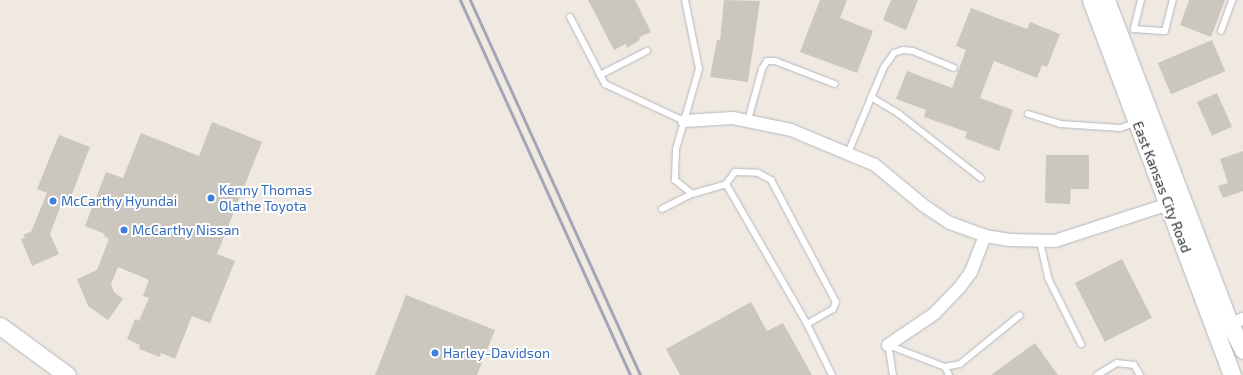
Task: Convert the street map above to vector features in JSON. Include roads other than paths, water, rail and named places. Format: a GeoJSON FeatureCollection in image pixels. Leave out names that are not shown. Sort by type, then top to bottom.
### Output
{"type":"FeatureCollection","features":[{"type":"Feature","properties":{"kind":"main road","name":"East Kansas City Road"},"geometry":{"type":"LineString","coordinates":[[1091,0],[1137,123],[1243,350]]}},
{"type":"Feature","properties":{"kind":"main road","name":"East Kansas City Road"},"geometry":{"type":"LineString","coordinates":[[1106,0],[1126,32],[1175,202]]}},
{"type":"Feature","properties":{"kind":"main road","name":"East Kansas City Road"},"geometry":{"type":"LineString","coordinates":[[1230,324],[1232,375]]}},
{"type":"Feature","properties":{"kind":"main road"},"geometry":{"type":"LineString","coordinates":[[0,326],[67,375]]}},
{"type":"Feature","properties":{"kind":"street"},"geometry":{"type":"LineString","coordinates":[[684,121],[733,118],[785,129],[848,153],[892,177],[936,214],[985,236],[1008,240],[1040,242],[1055,241],[1084,233],[1175,202]]}},
{"type":"Feature","properties":{"kind":"street"},"geometry":{"type":"LineString","coordinates":[[888,345],[948,301],[971,272],[985,236]]}},
{"type":"Feature","properties":{"kind":"lane"},"geometry":{"type":"LineString","coordinates":[[685,0],[699,69],[676,149],[676,180],[692,194]]}},
{"type":"Feature","properties":{"kind":"lane"},"geometry":{"type":"LineString","coordinates":[[1141,0],[1126,32],[1165,30],[1173,0]]}},
{"type":"Feature","properties":{"kind":"lane"},"geometry":{"type":"LineString","coordinates":[[1222,31],[1232,0]]}},
{"type":"Feature","properties":{"kind":"lane"},"geometry":{"type":"LineString","coordinates":[[570,17],[605,84],[615,91],[684,121]]}},
{"type":"Feature","properties":{"kind":"lane"},"geometry":{"type":"LineString","coordinates":[[848,153],[884,67],[894,53],[903,50],[913,51],[954,68]]}},
{"type":"Feature","properties":{"kind":"lane"},"geometry":{"type":"LineString","coordinates":[[600,75],[647,51]]}},
{"type":"Feature","properties":{"kind":"lane"},"geometry":{"type":"LineString","coordinates":[[748,120],[762,68],[767,61],[775,61],[835,84]]}},
{"type":"Feature","properties":{"kind":"lane"},"geometry":{"type":"LineString","coordinates":[[871,97],[899,114],[981,178]]}},
{"type":"Feature","properties":{"kind":"lane"},"geometry":{"type":"LineString","coordinates":[[1028,114],[1060,124],[1120,128],[1137,123]]}},
{"type":"Feature","properties":{"kind":"lane"},"geometry":{"type":"LineString","coordinates":[[662,210],[692,194],[726,184],[735,172],[758,173],[771,180],[836,302],[833,309],[807,324]]}},
{"type":"Feature","properties":{"kind":"lane"},"geometry":{"type":"LineString","coordinates":[[726,184],[807,324],[832,375]]}},
{"type":"Feature","properties":{"kind":"lane"},"geometry":{"type":"LineString","coordinates":[[1040,242],[1048,278],[1081,344]]}},
{"type":"Feature","properties":{"kind":"lane"},"geometry":{"type":"LineString","coordinates":[[888,345],[945,367],[960,364],[1020,315]]}},
{"type":"Feature","properties":{"kind":"lane"},"geometry":{"type":"LineString","coordinates":[[888,345],[893,375]]}},
{"type":"Feature","properties":{"kind":"lane"},"geometry":{"type":"LineString","coordinates":[[1097,375],[1117,363],[1134,365],[1140,375]]}},
{"type":"Feature","properties":{"kind":"lane"},"geometry":{"type":"LineString","coordinates":[[945,367],[949,375]]}},
{"type":"Feature","properties":{"kind":"railway"},"geometry":{"type":"LineString","coordinates":[[460,0],[630,375]]}},
{"type":"Feature","properties":{"kind":"railway"},"geometry":{"type":"LineString","coordinates":[[470,0],[640,375]]}},
{"type":"Feature","properties":{"kind":"place","name":"Kenny Thomas Olathe Toyota"},"geometry":{"type":"Point","coordinates":[211,198]}},
{"type":"Feature","properties":{"kind":"place","name":"McCarthy Hyundai"},"geometry":{"type":"Point","coordinates":[53,201]}},
{"type":"Feature","properties":{"kind":"place","name":"McCarthy Nissan"},"geometry":{"type":"Point","coordinates":[124,230]}},
{"type":"Feature","properties":{"kind":"place","name":"Harley-Davidson"},"geometry":{"type":"Point","coordinates":[435,353]}}]}
